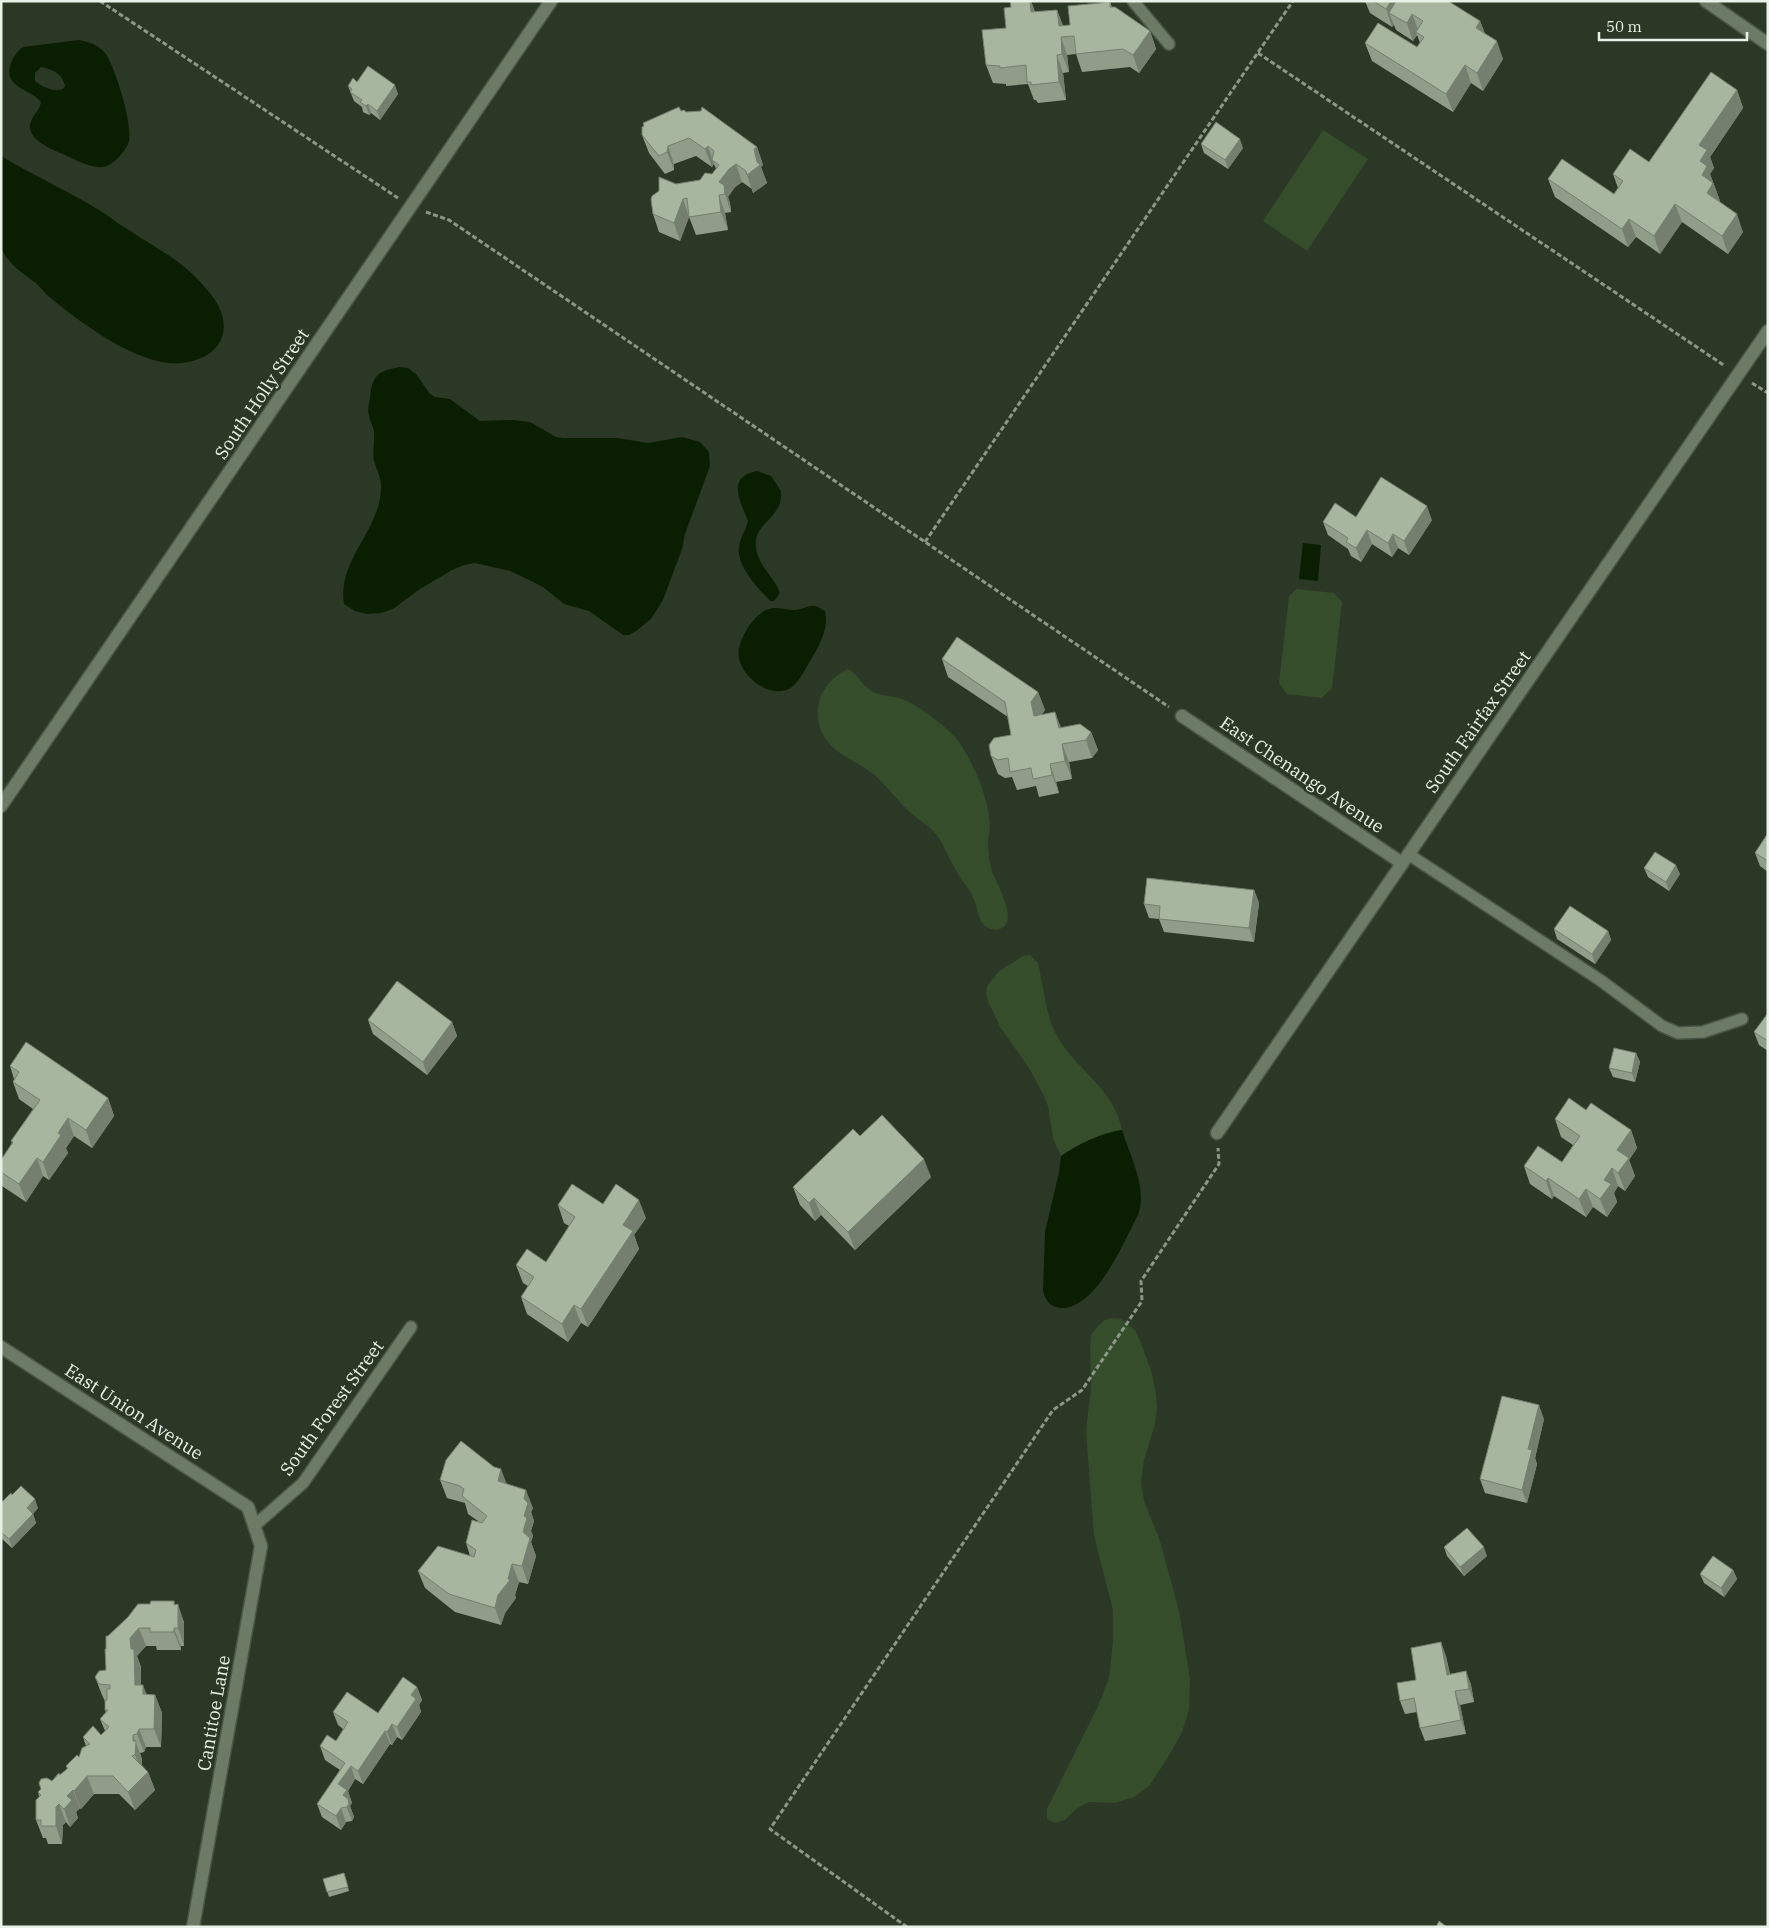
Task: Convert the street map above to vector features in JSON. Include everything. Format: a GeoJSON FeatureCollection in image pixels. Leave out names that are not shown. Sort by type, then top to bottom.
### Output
{"type":"FeatureCollection","features":[{"type":"Feature","properties":{"kind":"street","name":"South Holly Street"},"geometry":{"type":"LineString","coordinates":[[1,806],[551,1]]}},
{"type":"Feature","properties":{"kind":"street"},"geometry":{"type":"LineString","coordinates":[[1706,1],[1768,44]]}},
{"type":"Feature","properties":{"kind":"street","name":"South Fairfax Street"},"geometry":{"type":"LineString","coordinates":[[1217,1133],[1768,331]]}},
{"type":"Feature","properties":{"kind":"street","name":"East Chenango Avenue"},"geometry":{"type":"LineString","coordinates":[[1182,716],[1405,859]]}},
{"type":"Feature","properties":{"kind":"street","name":"East Union Avenue"},"geometry":{"type":"LineString","coordinates":[[1,1347],[248,1507]]}},
{"type":"Feature","properties":{"kind":"street","name":"Cantitoe Lane"},"geometry":{"type":"LineString","coordinates":[[193,1927],[261,1546],[248,1507]]}},
{"type":"Feature","properties":{"kind":"lane"},"geometry":{"type":"LineString","coordinates":[[1133,1],[1169,44]]}},
{"type":"Feature","properties":{"kind":"lane"},"geometry":{"type":"LineString","coordinates":[[1405,859],[1600,980],[1662,1026],[1678,1033],[1703,1032],[1742,1020]]}},
{"type":"Feature","properties":{"kind":"lane","name":"South Forest Street"},"geometry":{"type":"LineString","coordinates":[[254,1526],[303,1483],[411,1327]]}},
{"type":"Feature","properties":{"kind":"path"},"geometry":{"type":"LineString","coordinates":[[100,1],[410,206],[450,220],[1182,716]]}},
{"type":"Feature","properties":{"kind":"path"},"geometry":{"type":"LineString","coordinates":[[925,542],[1293,1]]}},
{"type":"Feature","properties":{"kind":"path"},"geometry":{"type":"LineString","coordinates":[[1258,54],[1768,393]]}},
{"type":"Feature","properties":{"kind":"path"},"geometry":{"type":"LineString","coordinates":[[907,1927],[770,1829],[1053,1410],[1082,1390],[1139,1306],[1142,1301],[1141,1281],[1219,1164],[1217,1133]]}},
{"type":"Feature","properties":{"kind":"shaded area"},"geometry":{"type":"Polygon","coordinates":[[[79,40],[94,44],[105,53],[114,70],[126,110],[130,133],[128,145],[115,161],[103,167],[88,165],[51,149],[34,137],[30,125],[41,102],[18,87],[10,78],[9,71],[15,56],[23,47],[79,40]],[[41,67],[35,73],[35,81],[48,88],[63,89],[65,86],[64,82],[59,75],[41,67]]]}},
{"type":"Feature","properties":{"kind":"shaded area"},"geometry":{"type":"Polygon","coordinates":[[[1323,130],[1368,159],[1307,251],[1263,221],[1323,130]]]}},
{"type":"Feature","properties":{"kind":"shaded area"},"geometry":{"type":"Polygon","coordinates":[[[1,156],[94,207],[188,270],[208,291],[220,309],[224,327],[222,338],[217,346],[210,353],[190,362],[168,363],[153,360],[104,337],[47,295],[37,284],[9,261],[2,250],[1,156]]]}},
{"type":"Feature","properties":{"kind":"shaded area"},"geometry":{"type":"Polygon","coordinates":[[[400,367],[408,368],[416,374],[430,394],[435,397],[450,399],[480,421],[514,420],[530,422],[556,437],[563,438],[617,438],[648,443],[682,437],[700,442],[709,452],[710,466],[663,600],[651,619],[629,635],[623,635],[589,611],[564,604],[543,587],[527,579],[510,571],[475,563],[452,570],[420,589],[393,609],[381,613],[367,614],[355,611],[344,604],[343,588],[347,574],[379,505],[381,490],[380,479],[373,457],[374,431],[368,411],[372,384],[381,373],[400,367]]]}},
{"type":"Feature","properties":{"kind":"shaded area"},"geometry":{"type":"Polygon","coordinates":[[[757,471],[771,476],[781,491],[779,505],[761,528],[756,538],[759,558],[780,593],[774,601],[770,601],[749,576],[744,569],[739,554],[739,547],[748,521],[739,498],[738,484],[747,474],[757,471]]]}},
{"type":"Feature","properties":{"kind":"shaded area"},"geometry":{"type":"Polygon","coordinates":[[[1303,543],[1321,545],[1318,581],[1299,579],[1303,543]]]}},
{"type":"Feature","properties":{"kind":"shaded area"},"geometry":{"type":"Polygon","coordinates":[[[1297,589],[1334,593],[1342,602],[1332,688],[1322,698],[1287,694],[1279,683],[1289,596],[1297,589]]]}},
{"type":"Feature","properties":{"kind":"shaded area"},"geometry":{"type":"Polygon","coordinates":[[[816,606],[825,611],[826,624],[821,641],[801,677],[792,687],[784,691],[768,689],[752,680],[741,666],[739,647],[747,629],[755,618],[770,609],[795,610],[816,606]]]}},
{"type":"Feature","properties":{"kind":"shaded area"},"geometry":{"type":"Polygon","coordinates":[[[848,669],[867,688],[874,692],[902,699],[924,711],[955,737],[965,751],[980,782],[987,805],[990,826],[988,841],[990,865],[1004,900],[1008,918],[1006,925],[1000,929],[991,929],[983,924],[972,895],[935,833],[913,815],[878,778],[827,742],[819,725],[818,706],[825,688],[839,674],[848,669]]]}},
{"type":"Feature","properties":{"kind":"shaded area"},"geometry":{"type":"Polygon","coordinates":[[[1030,955],[1038,963],[1047,1009],[1056,1034],[1064,1047],[1111,1102],[1122,1130],[1090,1140],[1061,1156],[1053,1138],[1048,1106],[1043,1094],[1029,1068],[1000,1027],[986,993],[987,986],[999,971],[1023,956],[1030,955]]]}},
{"type":"Feature","properties":{"kind":"shaded area"},"geometry":{"type":"Polygon","coordinates":[[[1122,1130],[1137,1172],[1141,1194],[1138,1215],[1109,1270],[1089,1295],[1077,1304],[1065,1308],[1053,1306],[1043,1291],[1045,1232],[1061,1156],[1090,1140],[1122,1130]]]}},
{"type":"Feature","properties":{"kind":"shaded area"},"geometry":{"type":"Polygon","coordinates":[[[1112,1318],[1121,1319],[1135,1330],[1152,1374],[1156,1394],[1155,1424],[1144,1460],[1141,1483],[1144,1501],[1160,1541],[1179,1611],[1190,1679],[1189,1710],[1182,1732],[1149,1786],[1134,1797],[1115,1803],[1088,1802],[1076,1809],[1065,1820],[1055,1823],[1047,1819],[1047,1809],[1098,1706],[1109,1678],[1113,1642],[1113,1610],[1094,1536],[1086,1431],[1091,1388],[1091,1335],[1105,1320],[1112,1318]]]}},
{"type":"Feature","properties":{"kind":"building"},"geometry":{"type":"Polygon","coordinates":[[[1010,1],[1030,1],[1031,12],[1057,10],[1059,26],[1070,25],[1068,6],[1110,2],[1110,7],[1115,7],[1150,31],[1133,55],[1123,49],[1076,54],[1074,36],[1061,37],[1062,54],[1057,55],[1059,82],[1031,85],[1031,82],[1027,82],[1026,65],[1000,68],[1000,66],[986,65],[982,30],[1006,28],[1004,8],[1011,7],[1010,1]]]}},
{"type":"Feature","properties":{"kind":"building"},"geometry":{"type":"Polygon","coordinates":[[[1373,1],[1391,1],[1386,9],[1373,1]]]}},
{"type":"Feature","properties":{"kind":"building"},"geometry":{"type":"Polygon","coordinates":[[[1396,1],[1448,1],[1480,21],[1476,28],[1497,41],[1477,73],[1465,65],[1446,94],[1365,43],[1378,23],[1417,47],[1424,37],[1416,32],[1423,21],[1412,14],[1407,23],[1389,13],[1396,1]]]}},
{"type":"Feature","properties":{"kind":"building"},"geometry":{"type":"Polygon","coordinates":[[[368,66],[395,85],[377,111],[368,104],[366,106],[360,102],[362,100],[350,92],[352,89],[348,86],[353,78],[357,82],[368,66]]]}},
{"type":"Feature","properties":{"kind":"building"},"geometry":{"type":"Polygon","coordinates":[[[1711,72],[1737,90],[1699,145],[1707,150],[1700,161],[1707,166],[1702,175],[1713,183],[1707,193],[1737,214],[1722,236],[1675,204],[1654,236],[1629,219],[1622,229],[1548,179],[1562,159],[1614,194],[1623,181],[1613,174],[1630,149],[1649,162],[1711,72]]]}},
{"type":"Feature","properties":{"kind":"building"},"geometry":{"type":"Polygon","coordinates":[[[679,107],[681,111],[684,110],[686,112],[701,111],[702,107],[757,147],[754,149],[757,162],[760,165],[747,175],[746,171],[736,164],[729,169],[719,182],[724,185],[725,194],[719,195],[721,212],[689,217],[687,198],[683,199],[674,223],[653,214],[651,199],[659,191],[659,177],[676,184],[700,180],[705,173],[712,174],[719,165],[712,160],[714,151],[708,146],[705,149],[689,138],[668,146],[667,152],[659,156],[642,135],[643,123],[679,107]]]}},
{"type":"Feature","properties":{"kind":"building"},"geometry":{"type":"Polygon","coordinates":[[[1216,122],[1240,139],[1225,160],[1201,144],[1216,122]]]}},
{"type":"Feature","properties":{"kind":"building"},"geometry":{"type":"Polygon","coordinates":[[[1381,477],[1427,506],[1404,541],[1393,534],[1388,543],[1367,530],[1356,548],[1346,542],[1348,538],[1323,522],[1335,503],[1356,517],[1381,477]]]}},
{"type":"Feature","properties":{"kind":"building"},"geometry":{"type":"Polygon","coordinates":[[[957,637],[1038,692],[1031,702],[1034,716],[1055,712],[1059,728],[1080,724],[1091,732],[1086,740],[1062,744],[1065,761],[1050,764],[1052,775],[1033,779],[1031,768],[1010,772],[1008,758],[998,760],[991,756],[989,745],[994,738],[1011,735],[1005,702],[942,659],[957,637]]]}},
{"type":"Feature","properties":{"kind":"building"},"geometry":{"type":"Polygon","coordinates":[[[1768,833],[1768,861],[1755,853],[1768,833]]]}},
{"type":"Feature","properties":{"kind":"building"},"geometry":{"type":"Polygon","coordinates":[[[1655,852],[1676,865],[1666,882],[1644,868],[1655,852]]]}},
{"type":"Feature","properties":{"kind":"building"},"geometry":{"type":"Polygon","coordinates":[[[1147,878],[1254,890],[1249,928],[1159,919],[1160,906],[1144,904],[1147,878]]]}},
{"type":"Feature","properties":{"kind":"building"},"geometry":{"type":"Polygon","coordinates":[[[1570,906],[1608,931],[1592,954],[1554,929],[1570,906]]]}},
{"type":"Feature","properties":{"kind":"building"},"geometry":{"type":"Polygon","coordinates":[[[397,981],[452,1022],[423,1062],[368,1020],[397,981]]]}},
{"type":"Feature","properties":{"kind":"building"},"geometry":{"type":"Polygon","coordinates":[[[1768,1013],[1768,1041],[1754,1032],[1768,1013]]]}},
{"type":"Feature","properties":{"kind":"building"},"geometry":{"type":"Polygon","coordinates":[[[26,1042],[108,1098],[86,1130],[68,1118],[58,1133],[61,1135],[43,1162],[37,1158],[19,1184],[1,1172],[1,1160],[13,1142],[11,1141],[40,1100],[13,1082],[19,1072],[10,1066],[26,1042]]]}},
{"type":"Feature","properties":{"kind":"building"},"geometry":{"type":"Polygon","coordinates":[[[1614,1048],[1636,1053],[1632,1073],[1609,1068],[1614,1048]]]}},
{"type":"Feature","properties":{"kind":"building"},"geometry":{"type":"Polygon","coordinates":[[[1569,1098],[1586,1110],[1591,1103],[1631,1130],[1617,1150],[1629,1158],[1618,1173],[1612,1168],[1604,1180],[1611,1184],[1600,1199],[1586,1189],[1579,1199],[1548,1178],[1546,1181],[1524,1166],[1538,1146],[1562,1162],[1580,1136],[1555,1119],[1569,1098]]]}},
{"type":"Feature","properties":{"kind":"building"},"geometry":{"type":"Polygon","coordinates":[[[882,1115],[924,1159],[848,1232],[814,1198],[809,1203],[793,1187],[853,1129],[860,1136],[882,1115]]]}},
{"type":"Feature","properties":{"kind":"building"},"geometry":{"type":"Polygon","coordinates":[[[572,1184],[603,1204],[616,1184],[639,1200],[623,1225],[633,1231],[581,1309],[574,1305],[562,1324],[521,1297],[534,1277],[516,1265],[527,1249],[546,1262],[575,1217],[558,1205],[572,1184]]]}},
{"type":"Feature","properties":{"kind":"building"},"geometry":{"type":"Polygon","coordinates":[[[1502,1396],[1539,1405],[1528,1449],[1532,1450],[1522,1490],[1480,1479],[1502,1396]]]}},
{"type":"Feature","properties":{"kind":"building"},"geometry":{"type":"Polygon","coordinates":[[[461,1441],[494,1467],[501,1469],[498,1481],[526,1490],[524,1499],[528,1503],[524,1516],[527,1518],[523,1532],[530,1538],[522,1566],[512,1564],[508,1579],[510,1580],[498,1595],[495,1608],[449,1594],[418,1571],[438,1546],[474,1557],[476,1550],[466,1543],[472,1520],[482,1523],[487,1516],[462,1496],[464,1489],[440,1480],[446,1460],[461,1441]]]}},
{"type":"Feature","properties":{"kind":"building"},"geometry":{"type":"Polygon","coordinates":[[[21,1486],[35,1499],[27,1508],[33,1514],[9,1539],[1,1532],[1,1503],[21,1486]]]}},
{"type":"Feature","properties":{"kind":"building"},"geometry":{"type":"Polygon","coordinates":[[[1467,1528],[1484,1547],[1460,1567],[1444,1547],[1467,1528]]]}},
{"type":"Feature","properties":{"kind":"building"},"geometry":{"type":"Polygon","coordinates":[[[1713,1556],[1733,1570],[1721,1588],[1700,1574],[1713,1556]]]}},
{"type":"Feature","properties":{"kind":"building"},"geometry":{"type":"Polygon","coordinates":[[[151,1601],[174,1601],[174,1605],[178,1604],[178,1628],[174,1628],[174,1632],[150,1632],[150,1628],[139,1628],[130,1638],[131,1649],[134,1649],[135,1685],[143,1685],[143,1694],[155,1695],[154,1729],[139,1729],[137,1734],[133,1735],[133,1741],[136,1741],[135,1755],[132,1756],[148,1772],[128,1792],[113,1776],[87,1776],[67,1796],[72,1800],[64,1809],[59,1804],[56,1807],[56,1826],[41,1826],[41,1820],[36,1820],[36,1800],[41,1795],[38,1792],[41,1789],[39,1783],[41,1779],[47,1778],[52,1781],[59,1773],[60,1775],[68,1768],[66,1766],[77,1755],[79,1757],[82,1748],[90,1744],[83,1737],[93,1726],[101,1735],[109,1727],[100,1719],[108,1710],[105,1710],[105,1700],[107,1700],[107,1689],[110,1689],[110,1685],[99,1684],[95,1677],[99,1671],[106,1670],[106,1636],[128,1617],[138,1604],[150,1604],[151,1601]]]}},
{"type":"Feature","properties":{"kind":"building"},"geometry":{"type":"Polygon","coordinates":[[[1441,1642],[1447,1675],[1466,1671],[1469,1689],[1455,1691],[1461,1720],[1420,1728],[1414,1698],[1400,1701],[1397,1683],[1416,1680],[1411,1648],[1441,1642]]]}},
{"type":"Feature","properties":{"kind":"building"},"geometry":{"type":"Polygon","coordinates":[[[403,1677],[417,1687],[411,1695],[416,1699],[397,1727],[392,1724],[387,1732],[385,1731],[358,1771],[351,1766],[338,1784],[347,1790],[343,1795],[348,1799],[349,1804],[347,1807],[341,1808],[336,1816],[317,1804],[345,1763],[320,1746],[327,1735],[336,1741],[348,1722],[333,1712],[347,1692],[378,1713],[403,1677]]]}},
{"type":"Feature","properties":{"kind":"building"},"geometry":{"type":"Polygon","coordinates":[[[344,1873],[348,1887],[327,1892],[323,1879],[344,1873]]]}},
{"type":"Feature","properties":{"kind":"building"},"geometry":{"type":"Polygon","coordinates":[[[1439,1921],[1447,1927],[1436,1927],[1439,1921]]]}}]}
